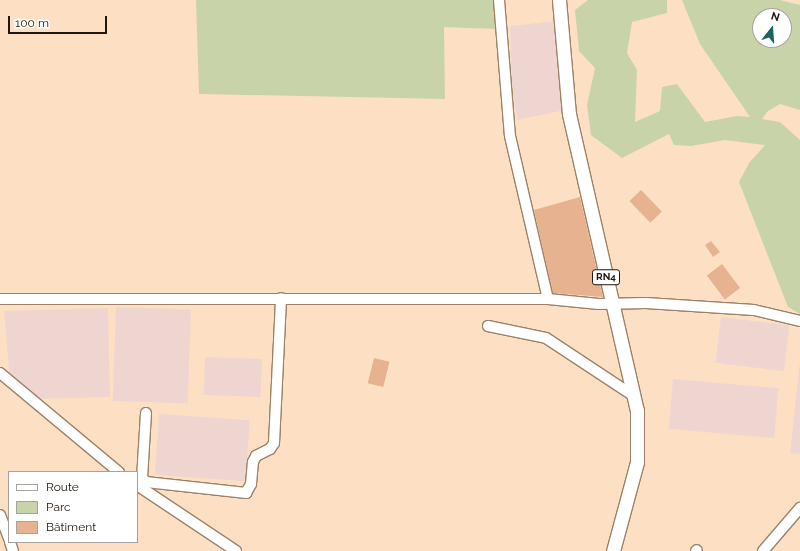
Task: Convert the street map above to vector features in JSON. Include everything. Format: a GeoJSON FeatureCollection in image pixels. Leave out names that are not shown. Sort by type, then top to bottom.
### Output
{"type":"FeatureCollection","features":[{"type":"Feature","properties":{"kind":"main road","name":"RN4"},"geometry":{"type":"LineString","coordinates":[[559,0],[569,114],[634,396],[638,437],[637,462],[613,551]]}},
{"type":"Feature","properties":{"kind":"street"},"geometry":{"type":"LineString","coordinates":[[499,0],[510,136],[548,299]]}},
{"type":"Feature","properties":{"kind":"street"},"geometry":{"type":"LineString","coordinates":[[146,413],[142,478],[146,482],[246,493],[251,484],[253,462],[256,456],[270,449],[274,443],[281,298]]}},
{"type":"Feature","properties":{"kind":"street"},"geometry":{"type":"LineString","coordinates":[[0,299],[548,299],[754,310],[800,321]]}},
{"type":"Feature","properties":{"kind":"street"},"geometry":{"type":"LineString","coordinates":[[488,326],[546,338],[634,396]]}},
{"type":"Feature","properties":{"kind":"street"},"geometry":{"type":"LineString","coordinates":[[0,373],[118,471]]}},
{"type":"Feature","properties":{"kind":"street"},"geometry":{"type":"LineString","coordinates":[[138,485],[236,551]]}},
{"type":"Feature","properties":{"kind":"street"},"geometry":{"type":"LineString","coordinates":[[763,551],[800,508]]}},
{"type":"Feature","properties":{"kind":"street"},"geometry":{"type":"LineString","coordinates":[[0,515],[2,525],[8,537]]}},
{"type":"Feature","properties":{"kind":"shaded area"},"geometry":{"type":"Polygon","coordinates":[[[556,21],[565,110],[517,120],[512,87],[510,26],[556,21]]]}},
{"type":"Feature","properties":{"kind":"shaded area"},"geometry":{"type":"Polygon","coordinates":[[[116,307],[191,310],[188,404],[113,401],[116,307]]]}},
{"type":"Feature","properties":{"kind":"shaded area"},"geometry":{"type":"Polygon","coordinates":[[[108,308],[110,397],[31,399],[10,381],[4,311],[108,308]]]}},
{"type":"Feature","properties":{"kind":"shaded area"},"geometry":{"type":"Polygon","coordinates":[[[721,317],[789,325],[784,371],[715,363],[721,317]]]}},
{"type":"Feature","properties":{"kind":"shaded area"},"geometry":{"type":"Polygon","coordinates":[[[205,357],[262,359],[261,397],[204,395],[205,357]]]}},
{"type":"Feature","properties":{"kind":"shaded area"},"geometry":{"type":"Polygon","coordinates":[[[800,360],[800,454],[790,453],[800,360]]]}},
{"type":"Feature","properties":{"kind":"shaded area"},"geometry":{"type":"Polygon","coordinates":[[[673,379],[779,388],[774,438],[669,429],[673,379]]]}},
{"type":"Feature","properties":{"kind":"shaded area"},"geometry":{"type":"Polygon","coordinates":[[[159,414],[250,420],[246,481],[155,475],[159,414]]]}},
{"type":"Feature","properties":{"kind":"green space"},"geometry":{"type":"Polygon","coordinates":[[[196,0],[493,0],[497,29],[444,27],[445,99],[199,94],[196,0]]]}},
{"type":"Feature","properties":{"kind":"green space"},"geometry":{"type":"Polygon","coordinates":[[[588,0],[667,0],[667,13],[632,22],[627,53],[637,70],[635,122],[660,111],[662,87],[677,84],[705,122],[737,116],[750,117],[700,44],[682,0],[780,0],[800,5],[800,110],[780,104],[768,111],[762,119],[780,122],[800,140],[800,314],[788,307],[739,182],[749,163],[765,145],[725,140],[691,146],[674,145],[669,134],[622,158],[591,135],[587,105],[595,68],[579,51],[575,10],[588,0]]]}},
{"type":"Feature","properties":{"kind":"building"},"geometry":{"type":"Polygon","coordinates":[[[641,190],[662,212],[650,223],[629,201],[641,190]]]}},
{"type":"Feature","properties":{"kind":"building"},"geometry":{"type":"Polygon","coordinates":[[[580,197],[603,297],[553,293],[534,210],[580,197]]]}},
{"type":"Feature","properties":{"kind":"building"},"geometry":{"type":"Polygon","coordinates":[[[711,241],[720,252],[713,257],[705,245],[711,241]]]}},
{"type":"Feature","properties":{"kind":"building"},"geometry":{"type":"Polygon","coordinates":[[[722,264],[740,288],[725,299],[707,275],[722,264]]]}},
{"type":"Feature","properties":{"kind":"building"},"geometry":{"type":"Polygon","coordinates":[[[374,358],[390,362],[383,387],[368,383],[374,358]]]}}]}
